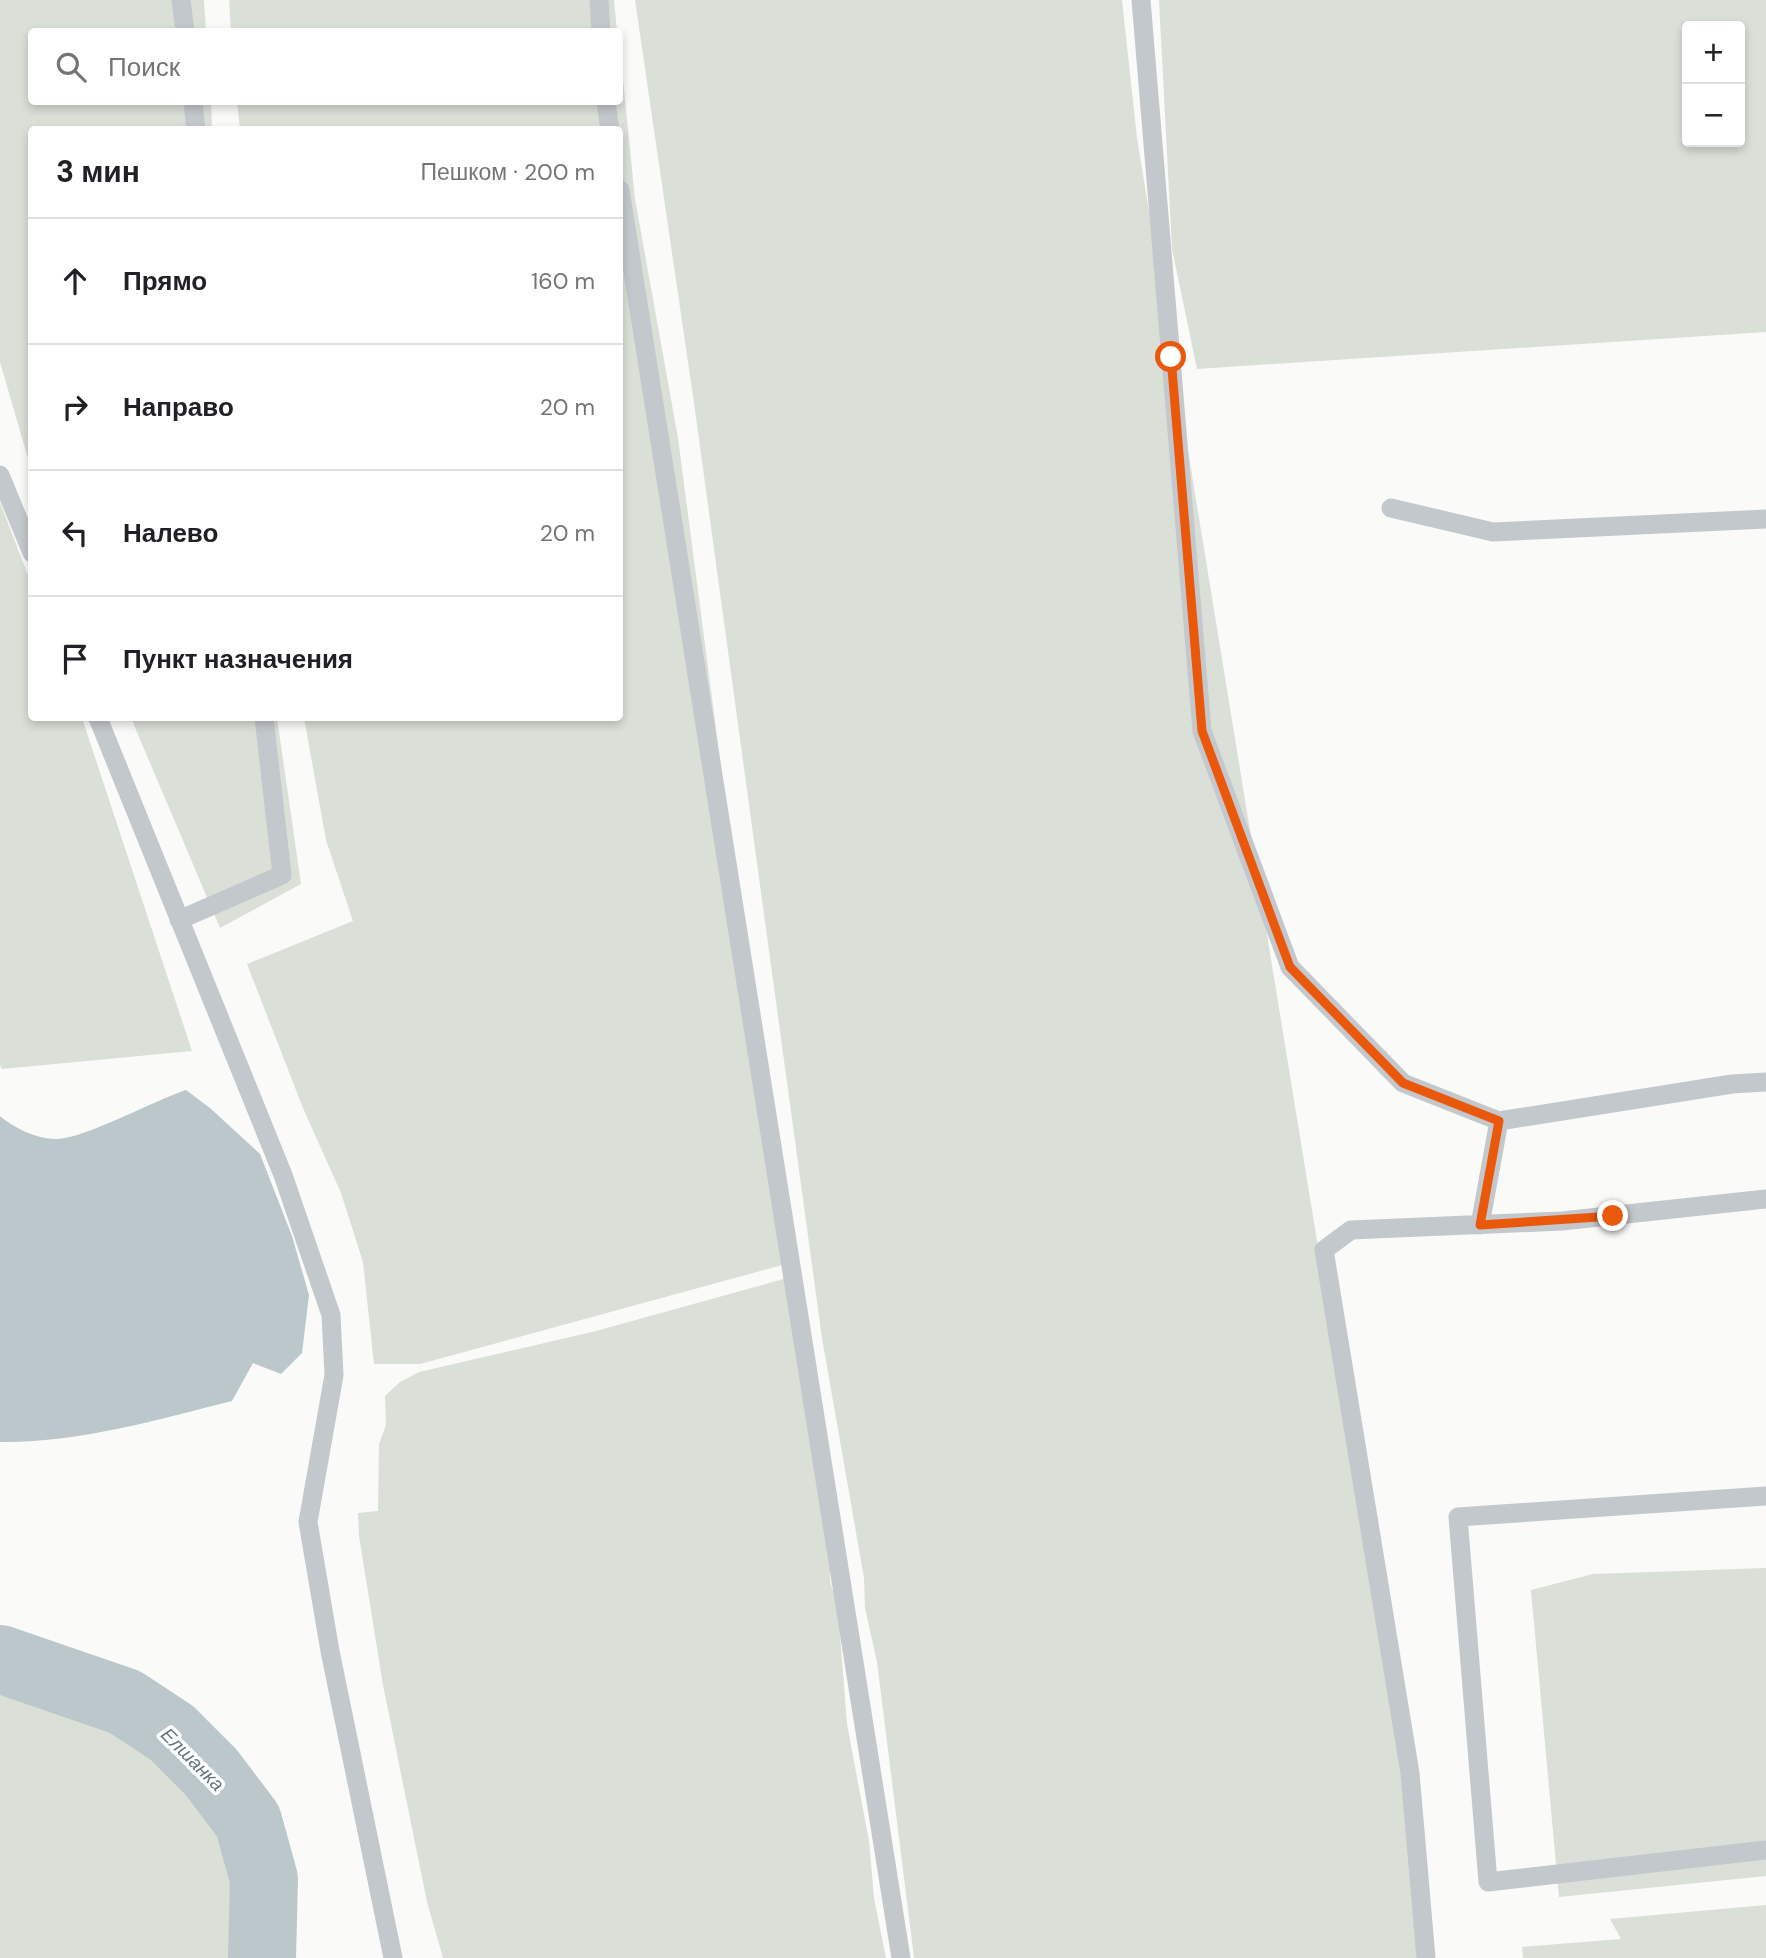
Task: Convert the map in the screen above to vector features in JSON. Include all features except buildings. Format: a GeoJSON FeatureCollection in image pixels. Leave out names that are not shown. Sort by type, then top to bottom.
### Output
{"type":"FeatureCollection","features":[{"type":"Feature","properties":{"kind":"lane"},"geometry":{"type":"LineString","coordinates":[[181,0],[184,28]]}},
{"type":"Feature","properties":{"kind":"lane"},"geometry":{"type":"LineString","coordinates":[[599,0],[601,28]]}},
{"type":"Feature","properties":{"kind":"lane"},"geometry":{"type":"LineString","coordinates":[[1141,0],[1202,731],[1290,967],[1403,1083],[1499,1121],[1732,1084],[1766,1082]]}},
{"type":"Feature","properties":{"kind":"lane"},"geometry":{"type":"LineString","coordinates":[[193,105],[196,126]]}},
{"type":"Feature","properties":{"kind":"lane"},"geometry":{"type":"LineString","coordinates":[[606,105],[609,126]]}},
{"type":"Feature","properties":{"kind":"lane"},"geometry":{"type":"LineString","coordinates":[[623,209],[901,1958]]}},
{"type":"Feature","properties":{"kind":"lane"},"geometry":{"type":"LineString","coordinates":[[0,475],[28,543]]}},
{"type":"Feature","properties":{"kind":"lane"},"geometry":{"type":"LineString","coordinates":[[1391,508],[1493,533],[1766,519]]}},
{"type":"Feature","properties":{"kind":"lane"},"geometry":{"type":"LineString","coordinates":[[99,721],[283,1175],[331,1314],[334,1375],[308,1522],[333,1664],[393,1958]]}},
{"type":"Feature","properties":{"kind":"lane"},"geometry":{"type":"LineString","coordinates":[[179,920],[282,875],[264,721]]}},
{"type":"Feature","properties":{"kind":"lane"},"geometry":{"type":"LineString","coordinates":[[1480,1225],[1499,1121]]}},
{"type":"Feature","properties":{"kind":"lane"},"geometry":{"type":"LineString","coordinates":[[1426,1958],[1410,1773],[1324,1250],[1351,1230],[1562,1221],[1766,1199]]}},
{"type":"Feature","properties":{"kind":"lane"},"geometry":{"type":"LineString","coordinates":[[1766,1496],[1458,1517],[1488,1882],[1766,1850]]}},
{"type":"Feature","properties":{"kind":"shaded area"},"geometry":{"type":"Polygon","coordinates":[[[0,0],[204,0],[206,28],[28,28],[28,105],[211,105],[212,126],[28,126],[28,459],[0,362],[0,0]]]}},
{"type":"Feature","properties":{"kind":"shaded area"},"geometry":{"type":"Polygon","coordinates":[[[229,0],[614,0],[617,28],[231,28],[229,0]]]}},
{"type":"Feature","properties":{"kind":"shaded area"},"geometry":{"type":"Polygon","coordinates":[[[635,0],[1122,0],[1137,138],[1434,1958],[914,1958],[877,1662],[865,1608],[864,1578],[822,1338],[695,410],[635,0]]]}},
{"type":"Feature","properties":{"kind":"shaded area"},"geometry":{"type":"Polygon","coordinates":[[[1159,0],[1766,0],[1766,332],[1197,369],[1172,249],[1159,0]]]}},
{"type":"Feature","properties":{"kind":"shaded area"},"geometry":{"type":"Polygon","coordinates":[[[623,80],[635,199],[678,438],[786,1264],[420,1364],[374,1364],[363,1262],[341,1193],[303,1108],[247,964],[353,921],[326,840],[305,721],[623,721],[623,126],[240,126],[237,105],[623,105],[623,80]]]}},
{"type":"Feature","properties":{"kind":"shaded area"},"geometry":{"type":"Polygon","coordinates":[[[0,502],[28,575],[28,721],[83,721],[192,1051],[2,1069],[0,502]]]}},
{"type":"Feature","properties":{"kind":"shaded area"},"geometry":{"type":"Polygon","coordinates":[[[132,721],[277,721],[301,884],[220,928],[132,721]]]}},
{"type":"Feature","properties":{"kind":"shaded area"},"geometry":{"type":"Polygon","coordinates":[[[186,1090],[260,1154],[292,1236],[309,1295],[302,1353],[281,1374],[253,1363],[232,1401],[146,1423],[88,1434],[58,1439],[0,1442],[0,1116],[32,1134],[54,1139],[66,1138],[186,1090]]]}},
{"type":"Feature","properties":{"kind":"shaded area"},"geometry":{"type":"Polygon","coordinates":[[[787,1278],[830,1549],[830,1581],[838,1609],[847,1724],[869,1841],[874,1898],[886,1958],[443,1958],[427,1902],[383,1685],[359,1536],[358,1513],[378,1511],[379,1444],[386,1425],[385,1396],[400,1382],[419,1372],[596,1331],[787,1278]]]}},
{"type":"Feature","properties":{"kind":"shaded area"},"geometry":{"type":"Polygon","coordinates":[[[1766,1568],[1766,1876],[1559,1897],[1531,1590],[1593,1574],[1766,1568]]]}},
{"type":"Feature","properties":{"kind":"shaded area"},"geometry":{"type":"Polygon","coordinates":[[[0,1681],[159,1750],[230,1833],[240,1905],[254,1958],[0,1958],[0,1681]]]}},
{"type":"Feature","properties":{"kind":"shaded area"},"geometry":{"type":"Polygon","coordinates":[[[1766,1905],[1766,1958],[1523,1958],[1522,1947],[1621,1939],[1610,1919],[1766,1905]]]}},
{"type":"Feature","properties":{"kind":"waterway","name":"Елшанка"},"geometry":{"type":"LineString","coordinates":[[0,1659],[125,1702],[172,1733],[211,1772],[248,1821],[264,1879],[262,1958]]}},
{"type":"Feature","properties":{"kind":"route"},"geometry":{"type":"LineString","coordinates":[[1171,357],[1202,731],[1290,967],[1403,1083],[1499,1121],[1480,1225],[1613,1216]]}}]}
